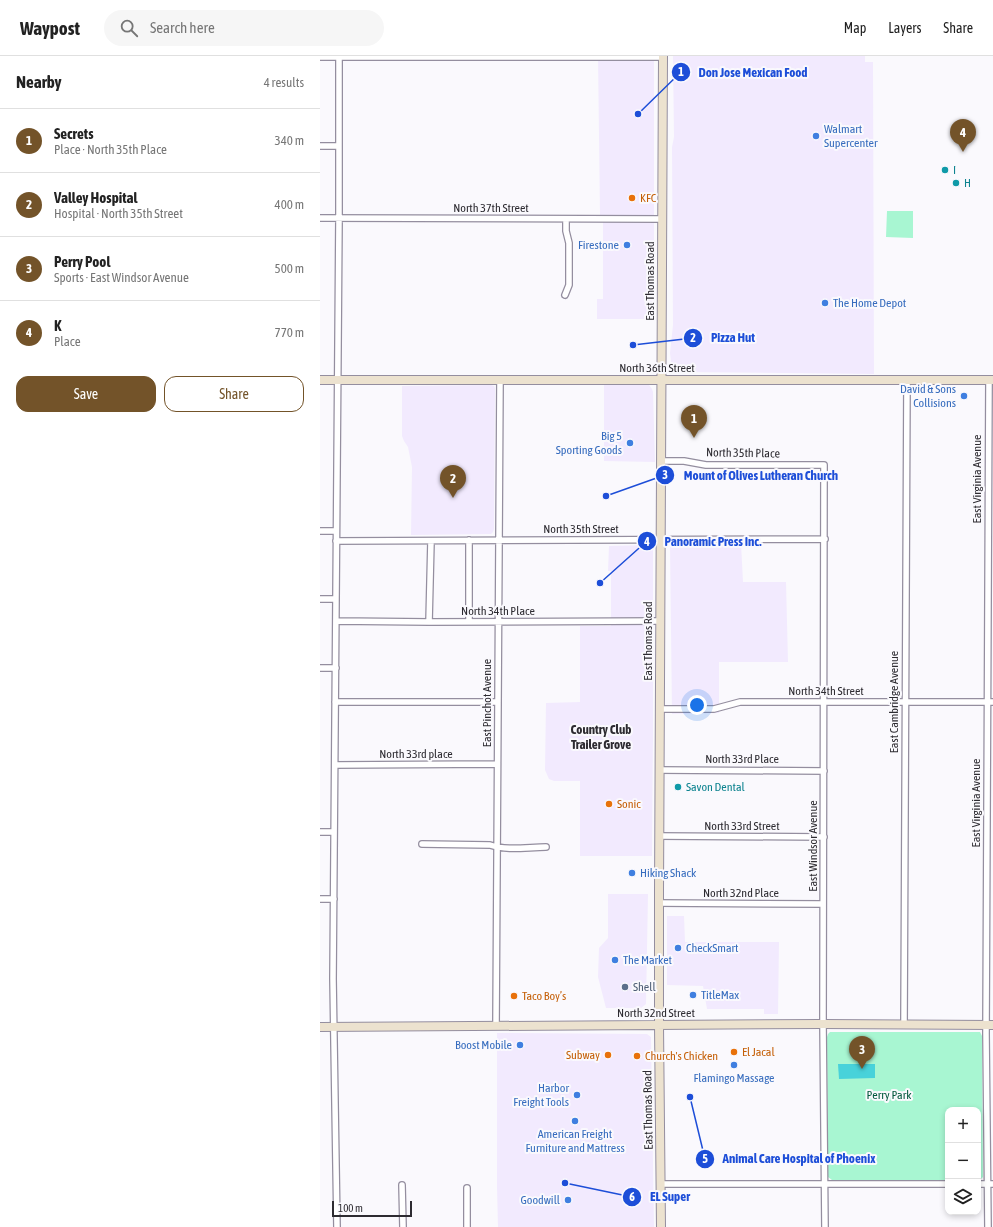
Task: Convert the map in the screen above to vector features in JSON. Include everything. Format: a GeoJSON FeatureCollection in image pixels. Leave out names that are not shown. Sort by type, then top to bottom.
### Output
{"type":"FeatureCollection","features":[{"type":"Feature","properties":{"kind":"main road","name":"East Thomas Road"},"geometry":{"type":"LineString","coordinates":[[661,1227],[659,903],[663,57]]}},
{"type":"Feature","properties":{"kind":"main road","name":"North 36th Street"},"geometry":{"type":"LineString","coordinates":[[320,380],[991,380]]}},
{"type":"Feature","properties":{"kind":"main road","name":"North 32nd Street"},"geometry":{"type":"LineString","coordinates":[[320,1027],[823,1024],[989,1025]]}},
{"type":"Feature","properties":{"kind":"street"},"geometry":{"type":"LineString","coordinates":[[337,1227],[334,1027],[334,832],[339,56]]}},
{"type":"Feature","properties":{"kind":"street"},"geometry":{"type":"LineString","coordinates":[[320,57],[663,57]]}},
{"type":"Feature","properties":{"kind":"street"},"geometry":{"type":"LineString","coordinates":[[320,146],[339,146]]}},
{"type":"Feature","properties":{"kind":"street","name":"North 37th Street"},"geometry":{"type":"LineString","coordinates":[[320,218],[662,219]]}},
{"type":"Feature","properties":{"kind":"street"},"geometry":{"type":"LineString","coordinates":[[565,295],[569,285],[569,243],[566,231],[566,219]]}},
{"type":"Feature","properties":{"kind":"street","name":"East Pinchot Avenue"},"geometry":{"type":"LineString","coordinates":[[496,1026],[500,380]]}},
{"type":"Feature","properties":{"kind":"street","name":"East Cambridge Avenue"},"geometry":{"type":"LineString","coordinates":[[904,1025],[907,380]]}},
{"type":"Feature","properties":{"kind":"street","name":"East Virginia Avenue"},"geometry":{"type":"LineString","coordinates":[[988,1227],[990,1184],[991,380]]}},
{"type":"Feature","properties":{"kind":"street","name":"North 35th Place"},"geometry":{"type":"LineString","coordinates":[[661,461],[684,461],[706,465],[824,465]]}},
{"type":"Feature","properties":{"kind":"street","name":"East Windsor Avenue"},"geometry":{"type":"LineString","coordinates":[[824,465],[823,1024],[825,1227]]}},
{"type":"Feature","properties":{"kind":"street"},"geometry":{"type":"LineString","coordinates":[[320,531],[336,531]]}},
{"type":"Feature","properties":{"kind":"street","name":"North 35th Street"},"geometry":{"type":"LineString","coordinates":[[336,541],[825,539]]}},
{"type":"Feature","properties":{"kind":"street"},"geometry":{"type":"LineString","coordinates":[[469,540],[469,622]]}},
{"type":"Feature","properties":{"kind":"street"},"geometry":{"type":"LineString","coordinates":[[429,622],[430,541]]}},
{"type":"Feature","properties":{"kind":"street"},"geometry":{"type":"LineString","coordinates":[[320,599],[336,599]]}},
{"type":"Feature","properties":{"kind":"street","name":"North 34th Place"},"geometry":{"type":"LineString","coordinates":[[336,621],[660,621]]}},
{"type":"Feature","properties":{"kind":"street"},"geometry":{"type":"LineString","coordinates":[[320,668],[336,668]]}},
{"type":"Feature","properties":{"kind":"street"},"geometry":{"type":"LineString","coordinates":[[335,702],[498,702]]}},
{"type":"Feature","properties":{"kind":"street","name":"North 34th Street"},"geometry":{"type":"LineString","coordinates":[[660,709],[714,709],[740,702],[990,702]]}},
{"type":"Feature","properties":{"kind":"street","name":"North 33rd place"},"geometry":{"type":"LineString","coordinates":[[335,765],[497,764]]}},
{"type":"Feature","properties":{"kind":"street","name":"North 33rd Place"},"geometry":{"type":"LineString","coordinates":[[660,770],[824,770]]}},
{"type":"Feature","properties":{"kind":"street"},"geometry":{"type":"LineString","coordinates":[[320,832],[334,832]]}},
{"type":"Feature","properties":{"kind":"street","name":"North 33rd Street"},"geometry":{"type":"LineString","coordinates":[[660,836],[824,837]]}},
{"type":"Feature","properties":{"kind":"street"},"geometry":{"type":"LineString","coordinates":[[422,844],[546,847]]}},
{"type":"Feature","properties":{"kind":"street"},"geometry":{"type":"LineString","coordinates":[[320,899],[334,899]]}},
{"type":"Feature","properties":{"kind":"street","name":"North 32nd Place"},"geometry":{"type":"LineString","coordinates":[[659,903],[824,904]]}},
{"type":"Feature","properties":{"kind":"street"},"geometry":{"type":"LineString","coordinates":[[661,1184],[945,1184]]}},
{"type":"Feature","properties":{"kind":"street"},"geometry":{"type":"LineString","coordinates":[[402,1185],[403,1227]]}},
{"type":"Feature","properties":{"kind":"street"},"geometry":{"type":"LineString","coordinates":[[467,1188],[467,1227]]}},
{"type":"Feature","properties":{"kind":"shaded area"},"geometry":{"type":"Polygon","coordinates":[[[598,56],[654,56],[654,319],[597,319],[597,299],[603,299],[603,223],[600,215],[598,56]]]}},
{"type":"Feature","properties":{"kind":"shaded area"},"geometry":{"type":"Polygon","coordinates":[[[673,56],[865,56],[865,62],[873,62],[874,374],[679,372],[672,370],[670,353],[673,325],[673,56]]]}},
{"type":"Feature","properties":{"kind":"shaded area"},"geometry":{"type":"Polygon","coordinates":[[[604,384],[649,385],[652,389],[655,462],[604,461],[604,384]]]}},
{"type":"Feature","properties":{"kind":"shaded area"},"geometry":{"type":"Polygon","coordinates":[[[491,385],[495,388],[493,532],[491,534],[411,535],[412,467],[408,447],[402,436],[402,386],[491,385]]]}},
{"type":"Feature","properties":{"kind":"shaded area"},"geometry":{"type":"Polygon","coordinates":[[[741,543],[743,582],[786,582],[788,662],[719,662],[719,713],[672,714],[670,544],[741,543]]]}},
{"type":"Feature","properties":{"kind":"shaded area"},"geometry":{"type":"Polygon","coordinates":[[[649,545],[653,547],[652,856],[580,856],[580,781],[554,781],[549,779],[545,770],[546,703],[580,702],[580,626],[611,626],[611,571],[608,571],[609,546],[649,545]]]}},
{"type":"Feature","properties":{"kind":"shaded area"},"geometry":{"type":"Polygon","coordinates":[[[608,894],[648,894],[646,1004],[641,1008],[606,1008],[598,977],[599,948],[608,938],[608,894]]]}},
{"type":"Feature","properties":{"kind":"shaded area"},"geometry":{"type":"Polygon","coordinates":[[[667,916],[684,916],[685,942],[779,942],[778,1014],[764,1014],[764,1009],[707,1009],[703,986],[667,985],[667,916]]]}},
{"type":"Feature","properties":{"kind":"shaded area"},"geometry":{"type":"Polygon","coordinates":[[[497,1033],[647,1034],[651,1037],[654,1227],[498,1227],[497,1033]]]}},
{"type":"Feature","properties":{"kind":"green space"},"geometry":{"type":"Polygon","coordinates":[[[887,211],[913,211],[913,238],[886,237],[887,211]]]}},
{"type":"Feature","properties":{"kind":"green space","name":"Perry Park"},"geometry":{"type":"Polygon","coordinates":[[[830,1032],[980,1032],[982,1036],[983,1177],[981,1179],[981,1107],[945,1107],[945,1180],[832,1180],[828,1177],[828,1034],[830,1032]]]}},
{"type":"Feature","properties":{"kind":"water"},"geometry":{"type":"Polygon","coordinates":[[[838,1064],[875,1064],[875,1078],[839,1079],[838,1064]]]}},
{"type":"Feature","properties":{"kind":"place","name":"Don Jose Mexican Food"},"geometry":{"type":"Point","coordinates":[638,114]}},
{"type":"Feature","properties":{"kind":"place","name":"Walmart Supercenter"},"geometry":{"type":"Point","coordinates":[816,136]}},
{"type":"Feature","properties":{"kind":"place","name":"K"},"geometry":{"type":"Point","coordinates":[963,152]}},
{"type":"Feature","properties":{"kind":"place","name":"I"},"geometry":{"type":"Point","coordinates":[945,170]}},
{"type":"Feature","properties":{"kind":"place","name":"H"},"geometry":{"type":"Point","coordinates":[956,183]}},
{"type":"Feature","properties":{"kind":"place","name":"KFC"},"geometry":{"type":"Point","coordinates":[632,198]}},
{"type":"Feature","properties":{"kind":"place","name":"Firestone"},"geometry":{"type":"Point","coordinates":[627,245]}},
{"type":"Feature","properties":{"kind":"place","name":"The Home Depot"},"geometry":{"type":"Point","coordinates":[825,303]}},
{"type":"Feature","properties":{"kind":"place","name":"Pizza Hut"},"geometry":{"type":"Point","coordinates":[633,345]}},
{"type":"Feature","properties":{"kind":"place","name":"David & Sons Collisions"},"geometry":{"type":"Point","coordinates":[964,396]}},
{"type":"Feature","properties":{"kind":"place","name":"Secrets"},"geometry":{"type":"Point","coordinates":[694,438]}},
{"type":"Feature","properties":{"kind":"place","name":"Big 5 Sporting Goods"},"geometry":{"type":"Point","coordinates":[630,443]}},
{"type":"Feature","properties":{"kind":"place","name":"Mount of Olives Lutheran Church"},"geometry":{"type":"Point","coordinates":[606,496]}},
{"type":"Feature","properties":{"kind":"place","name":"Valley Hospital"},"geometry":{"type":"Point","coordinates":[453,498]}},
{"type":"Feature","properties":{"kind":"place","name":"Panoramic Press Inc."},"geometry":{"type":"Point","coordinates":[600,583]}},
{"type":"Feature","properties":{"kind":"place","name":"Savon Dental"},"geometry":{"type":"Point","coordinates":[678,787]}},
{"type":"Feature","properties":{"kind":"place","name":"Sonic"},"geometry":{"type":"Point","coordinates":[609,804]}},
{"type":"Feature","properties":{"kind":"place","name":"Hiking Shack"},"geometry":{"type":"Point","coordinates":[632,873]}},
{"type":"Feature","properties":{"kind":"place","name":"CheckSmart"},"geometry":{"type":"Point","coordinates":[678,948]}},
{"type":"Feature","properties":{"kind":"place","name":"The Market"},"geometry":{"type":"Point","coordinates":[615,960]}},
{"type":"Feature","properties":{"kind":"place","name":"Shell"},"geometry":{"type":"Point","coordinates":[625,987]}},
{"type":"Feature","properties":{"kind":"place","name":"TitleMax"},"geometry":{"type":"Point","coordinates":[693,995]}},
{"type":"Feature","properties":{"kind":"place","name":"Taco Boy’s"},"geometry":{"type":"Point","coordinates":[514,996]}},
{"type":"Feature","properties":{"kind":"place","name":"Boost Mobile"},"geometry":{"type":"Point","coordinates":[520,1045]}},
{"type":"Feature","properties":{"kind":"place","name":"El Jacal"},"geometry":{"type":"Point","coordinates":[734,1052]}},
{"type":"Feature","properties":{"kind":"place","name":"Subway"},"geometry":{"type":"Point","coordinates":[608,1055]}},
{"type":"Feature","properties":{"kind":"place","name":"Church's Chicken"},"geometry":{"type":"Point","coordinates":[637,1056]}},
{"type":"Feature","properties":{"kind":"place","name":"Flamingo Massage"},"geometry":{"type":"Point","coordinates":[734,1065]}},
{"type":"Feature","properties":{"kind":"place","name":"Perry Pool"},"geometry":{"type":"Point","coordinates":[862,1069]}},
{"type":"Feature","properties":{"kind":"place","name":"Harbor Freight Tools"},"geometry":{"type":"Point","coordinates":[577,1095]}},
{"type":"Feature","properties":{"kind":"place","name":"Animal Care Hospital of Phoenix"},"geometry":{"type":"Point","coordinates":[690,1097]}},
{"type":"Feature","properties":{"kind":"place","name":"American Freight Furniture and Mattress"},"geometry":{"type":"Point","coordinates":[575,1121]}},
{"type":"Feature","properties":{"kind":"place","name":"EL Super"},"geometry":{"type":"Point","coordinates":[565,1183]}},
{"type":"Feature","properties":{"kind":"place","name":"Goodwill"},"geometry":{"type":"Point","coordinates":[568,1200]}},
{"type":"Feature","properties":{"kind":"district","name":"Country Club Trailer Grove"},"geometry":{"type":"Point","coordinates":[601,736]}}]}
